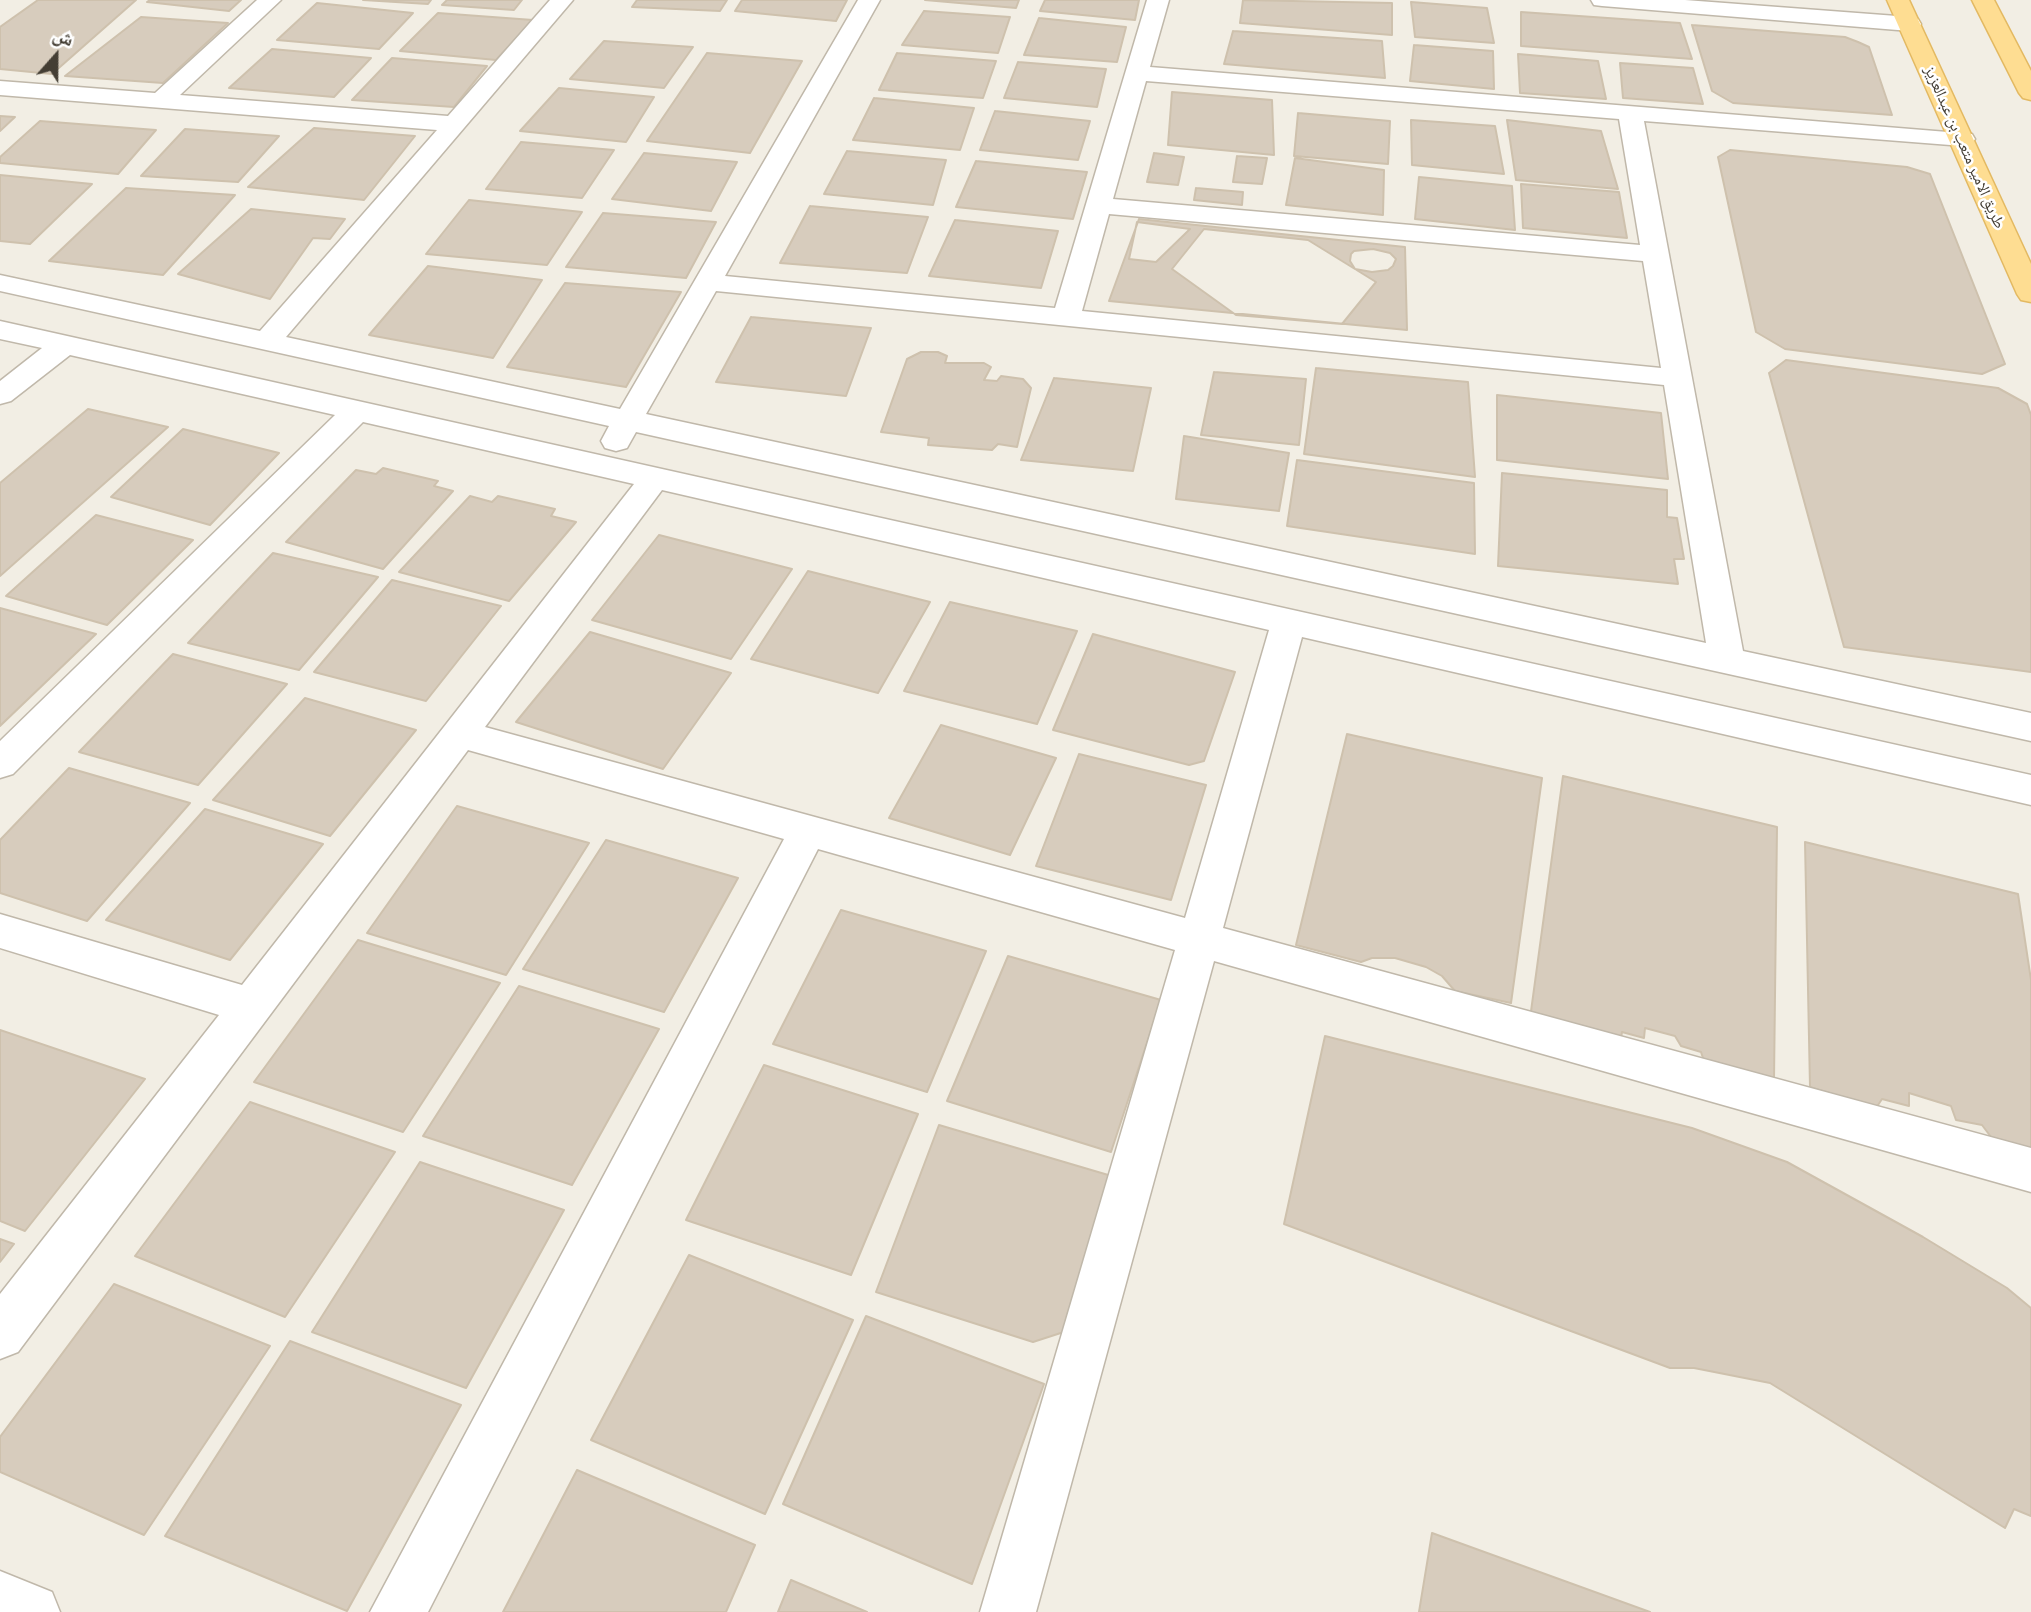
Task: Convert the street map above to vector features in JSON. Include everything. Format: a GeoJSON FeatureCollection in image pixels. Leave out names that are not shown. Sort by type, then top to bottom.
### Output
{"type":"FeatureCollection","features":[{"type":"Feature","properties":{"kind":"main road","name":"طريق الامير متعب بن عبدالعزيز"},"geometry":{"type":"LineString","coordinates":[[1898,0],[2031,294]]}},
{"type":"Feature","properties":{"kind":"main road"},"geometry":{"type":"LineString","coordinates":[[1983,0],[2031,93]]}},
{"type":"Feature","properties":{"kind":"street"},"geometry":{"type":"LineString","coordinates":[[160,101],[270,0]]}},
{"type":"Feature","properties":{"kind":"street"},"geometry":{"type":"LineString","coordinates":[[266,342],[562,0]]}},
{"type":"Feature","properties":{"kind":"street"},"geometry":{"type":"LineString","coordinates":[[603,466],[869,0]]}},
{"type":"Feature","properties":{"kind":"street"},"geometry":{"type":"LineString","coordinates":[[1066,317],[1158,0]]}},
{"type":"Feature","properties":{"kind":"street"},"geometry":{"type":"LineString","coordinates":[[1602,0],[1910,24]]}},
{"type":"Feature","properties":{"kind":"street"},"geometry":{"type":"LineString","coordinates":[[1137,73],[1963,139]]}},
{"type":"Feature","properties":{"kind":"street"},"geometry":{"type":"LineString","coordinates":[[0,88],[454,124]]}},
{"type":"Feature","properties":{"kind":"street"},"geometry":{"type":"LineString","coordinates":[[1630,112],[1727,661]]}},
{"type":"Feature","properties":{"kind":"street"},"geometry":{"type":"LineString","coordinates":[[1099,205],[1655,254]]}},
{"type":"Feature","properties":{"kind":"street"},"geometry":{"type":"LineString","coordinates":[[707,282],[1677,378]]}},
{"type":"Feature","properties":{"kind":"street"},"geometry":{"type":"LineString","coordinates":[[0,284],[2031,727]]}},
{"type":"Feature","properties":{"kind":"street"},"geometry":{"type":"LineString","coordinates":[[0,330],[1289,622],[2029,800]]}},
{"type":"Feature","properties":{"kind":"street"},"geometry":{"type":"LineString","coordinates":[[0,395],[64,345]]}},
{"type":"Feature","properties":{"kind":"street"},"geometry":{"type":"LineString","coordinates":[[0,764],[356,411]]}},
{"type":"Feature","properties":{"kind":"street"},"geometry":{"type":"LineString","coordinates":[[0,1334],[655,478]]}},
{"type":"Feature","properties":{"kind":"street"},"geometry":{"type":"LineString","coordinates":[[1008,1612],[1289,622]]}},
{"type":"Feature","properties":{"kind":"street"},"geometry":{"type":"LineString","coordinates":[[459,734],[2031,1170]]}},
{"type":"Feature","properties":{"kind":"street"},"geometry":{"type":"LineString","coordinates":[[398,1612],[808,831]]}},
{"type":"Feature","properties":{"kind":"street"},"geometry":{"type":"LineString","coordinates":[[0,931],[251,1006]]}},
{"type":"Feature","properties":{"kind":"street"},"geometry":{"type":"LineString","coordinates":[[0,1599],[32,1612]]}},
{"type":"Feature","properties":{"kind":"building"},"geometry":{"type":"Polygon","coordinates":[[[38,0],[136,0],[52,74],[0,69],[0,27],[38,0]]]}},
{"type":"Feature","properties":{"kind":"building"},"geometry":{"type":"Polygon","coordinates":[[[241,0],[229,11],[147,2],[241,0]]]}},
{"type":"Feature","properties":{"kind":"building"},"geometry":{"type":"Polygon","coordinates":[[[363,0],[431,0],[428,4],[363,0]]]}},
{"type":"Feature","properties":{"kind":"building"},"geometry":{"type":"Polygon","coordinates":[[[447,0],[522,0],[514,10],[442,5],[447,0]]]}},
{"type":"Feature","properties":{"kind":"building"},"geometry":{"type":"Polygon","coordinates":[[[637,0],[727,0],[720,11],[632,7],[637,0]]]}},
{"type":"Feature","properties":{"kind":"building"},"geometry":{"type":"Polygon","coordinates":[[[742,0],[847,0],[836,21],[735,11],[742,0]]]}},
{"type":"Feature","properties":{"kind":"building"},"geometry":{"type":"Polygon","coordinates":[[[925,0],[1019,0],[1016,8],[925,0]]]}},
{"type":"Feature","properties":{"kind":"building"},"geometry":{"type":"Polygon","coordinates":[[[1045,0],[1139,0],[1135,20],[1040,11],[1045,0]]]}},
{"type":"Feature","properties":{"kind":"building"},"geometry":{"type":"Polygon","coordinates":[[[1243,0],[1392,3],[1392,35],[1240,23],[1243,0]]]}},
{"type":"Feature","properties":{"kind":"building"},"geometry":{"type":"Polygon","coordinates":[[[1411,2],[1487,8],[1494,43],[1415,37],[1411,2]]]}},
{"type":"Feature","properties":{"kind":"building"},"geometry":{"type":"Polygon","coordinates":[[[317,3],[413,13],[379,49],[277,40],[317,3]]]}},
{"type":"Feature","properties":{"kind":"building"},"geometry":{"type":"Polygon","coordinates":[[[924,11],[1010,17],[998,53],[902,45],[924,11]]]}},
{"type":"Feature","properties":{"kind":"building"},"geometry":{"type":"Polygon","coordinates":[[[1521,12],[1680,23],[1692,59],[1521,46],[1521,12]]]}},
{"type":"Feature","properties":{"kind":"building"},"geometry":{"type":"Polygon","coordinates":[[[438,13],[533,20],[496,60],[400,51],[438,13]]]}},
{"type":"Feature","properties":{"kind":"building"},"geometry":{"type":"Polygon","coordinates":[[[141,17],[228,23],[163,83],[65,76],[141,17]]]}},
{"type":"Feature","properties":{"kind":"building"},"geometry":{"type":"Polygon","coordinates":[[[1039,18],[1126,27],[1117,62],[1024,55],[1039,18]]]}},
{"type":"Feature","properties":{"kind":"building"},"geometry":{"type":"Polygon","coordinates":[[[1692,25],[1845,37],[1858,42],[1869,47],[1892,115],[1733,103],[1712,91],[1692,25]]]}},
{"type":"Feature","properties":{"kind":"building"},"geometry":{"type":"Polygon","coordinates":[[[1233,31],[1382,41],[1385,78],[1224,64],[1233,31]]]}},
{"type":"Feature","properties":{"kind":"building"},"geometry":{"type":"Polygon","coordinates":[[[604,41],[693,47],[664,88],[570,79],[604,41]]]}},
{"type":"Feature","properties":{"kind":"building"},"geometry":{"type":"Polygon","coordinates":[[[1414,45],[1493,51],[1494,89],[1410,81],[1414,45]]]}},
{"type":"Feature","properties":{"kind":"building"},"geometry":{"type":"Polygon","coordinates":[[[272,49],[371,58],[334,97],[229,88],[272,49]]]}},
{"type":"Feature","properties":{"kind":"building"},"geometry":{"type":"Polygon","coordinates":[[[707,53],[802,61],[750,153],[647,141],[707,53]]]}},
{"type":"Feature","properties":{"kind":"building"},"geometry":{"type":"Polygon","coordinates":[[[897,53],[996,61],[983,98],[879,90],[897,53]]]}},
{"type":"Feature","properties":{"kind":"building"},"geometry":{"type":"Polygon","coordinates":[[[1518,54],[1598,61],[1606,99],[1520,93],[1518,54]]]}},
{"type":"Feature","properties":{"kind":"building"},"geometry":{"type":"Polygon","coordinates":[[[392,58],[487,66],[454,107],[352,100],[392,58]]]}},
{"type":"Feature","properties":{"kind":"building"},"geometry":{"type":"Polygon","coordinates":[[[1018,62],[1106,69],[1097,107],[1004,98],[1018,62]]]}},
{"type":"Feature","properties":{"kind":"building"},"geometry":{"type":"Polygon","coordinates":[[[1620,63],[1693,68],[1703,104],[1623,98],[1620,63]]]}},
{"type":"Feature","properties":{"kind":"building"},"geometry":{"type":"Polygon","coordinates":[[[559,88],[654,97],[626,142],[520,131],[559,88]]]}},
{"type":"Feature","properties":{"kind":"building"},"geometry":{"type":"Polygon","coordinates":[[[1172,92],[1272,100],[1274,155],[1168,145],[1172,92]]]}},
{"type":"Feature","properties":{"kind":"building"},"geometry":{"type":"Polygon","coordinates":[[[874,98],[974,108],[960,150],[853,140],[874,98]]]}},
{"type":"Feature","properties":{"kind":"building"},"geometry":{"type":"Polygon","coordinates":[[[995,111],[1090,121],[1078,160],[980,150],[995,111]]]}},
{"type":"Feature","properties":{"kind":"building"},"geometry":{"type":"Polygon","coordinates":[[[1298,113],[1390,121],[1388,164],[1294,156],[1298,113]]]}},
{"type":"Feature","properties":{"kind":"building"},"geometry":{"type":"Polygon","coordinates":[[[0,116],[15,117],[0,131],[0,116]]]}},
{"type":"Feature","properties":{"kind":"building"},"geometry":{"type":"Polygon","coordinates":[[[1411,120],[1495,126],[1504,174],[1412,165],[1411,120]]]}},
{"type":"Feature","properties":{"kind":"building"},"geometry":{"type":"Polygon","coordinates":[[[1507,120],[1601,131],[1618,189],[1516,180],[1507,120]]]}},
{"type":"Feature","properties":{"kind":"building"},"geometry":{"type":"Polygon","coordinates":[[[40,121],[156,130],[118,174],[0,163],[0,157],[40,121]]]}},
{"type":"Feature","properties":{"kind":"building"},"geometry":{"type":"Polygon","coordinates":[[[314,128],[415,136],[364,200],[248,187],[314,128]]]}},
{"type":"Feature","properties":{"kind":"building"},"geometry":{"type":"Polygon","coordinates":[[[185,129],[279,136],[238,182],[141,176],[185,129]]]}},
{"type":"Feature","properties":{"kind":"building"},"geometry":{"type":"Polygon","coordinates":[[[521,142],[614,150],[582,198],[486,189],[521,142]]]}},
{"type":"Feature","properties":{"kind":"building"},"geometry":{"type":"Polygon","coordinates":[[[1730,150],[1907,167],[1930,174],[2005,364],[1982,374],[1785,349],[1756,332],[1718,157],[1730,150]]]}},
{"type":"Feature","properties":{"kind":"building"},"geometry":{"type":"Polygon","coordinates":[[[847,151],[946,160],[933,205],[824,194],[847,151]]]}},
{"type":"Feature","properties":{"kind":"building"},"geometry":{"type":"Polygon","coordinates":[[[644,153],[737,162],[711,211],[612,199],[644,153]]]}},
{"type":"Feature","properties":{"kind":"building"},"geometry":{"type":"Polygon","coordinates":[[[1154,153],[1184,157],[1178,185],[1147,182],[1154,153]]]}},
{"type":"Feature","properties":{"kind":"building"},"geometry":{"type":"Polygon","coordinates":[[[1237,156],[1267,158],[1262,184],[1233,182],[1237,156]]]}},
{"type":"Feature","properties":{"kind":"building"},"geometry":{"type":"Polygon","coordinates":[[[1295,158],[1384,170],[1383,215],[1286,205],[1295,158]]]}},
{"type":"Feature","properties":{"kind":"building"},"geometry":{"type":"Polygon","coordinates":[[[976,161],[1087,172],[1073,219],[956,207],[976,161]]]}},
{"type":"Feature","properties":{"kind":"building"},"geometry":{"type":"Polygon","coordinates":[[[0,175],[92,184],[30,244],[0,241],[0,175]]]}},
{"type":"Feature","properties":{"kind":"building"},"geometry":{"type":"Polygon","coordinates":[[[1419,177],[1512,186],[1515,230],[1415,219],[1419,177]]]}},
{"type":"Feature","properties":{"kind":"building"},"geometry":{"type":"Polygon","coordinates":[[[1521,184],[1619,192],[1627,238],[1523,228],[1521,184]]]}},
{"type":"Feature","properties":{"kind":"building"},"geometry":{"type":"Polygon","coordinates":[[[126,188],[235,195],[163,275],[49,261],[126,188]]]}},
{"type":"Feature","properties":{"kind":"building"},"geometry":{"type":"Polygon","coordinates":[[[1196,188],[1243,192],[1242,205],[1194,200],[1196,188]]]}},
{"type":"Feature","properties":{"kind":"building"},"geometry":{"type":"Polygon","coordinates":[[[469,200],[582,212],[547,265],[426,254],[469,200]]]}},
{"type":"Feature","properties":{"kind":"building"},"geometry":{"type":"Polygon","coordinates":[[[810,206],[928,217],[907,273],[780,263],[810,206]]]}},
{"type":"Feature","properties":{"kind":"building"},"geometry":{"type":"Polygon","coordinates":[[[251,209],[345,219],[330,239],[313,238],[270,299],[178,274],[251,209]]]}},
{"type":"Feature","properties":{"kind":"building"},"geometry":{"type":"Polygon","coordinates":[[[603,213],[716,222],[686,278],[566,267],[603,213]]]}},
{"type":"Feature","properties":{"kind":"building"},"geometry":{"type":"Polygon","coordinates":[[[1139,219],[1405,247],[1407,330],[1109,301],[1139,219]]]}},
{"type":"Feature","properties":{"kind":"building"},"geometry":{"type":"Polygon","coordinates":[[[955,220],[1058,231],[1041,288],[929,276],[955,220]]]}},
{"type":"Feature","properties":{"kind":"building"},"geometry":{"type":"Polygon","coordinates":[[[1137,222],[1190,229],[1156,262],[1129,259],[1137,222]]]}},
{"type":"Feature","properties":{"kind":"building"},"geometry":{"type":"Polygon","coordinates":[[[1204,229],[1308,240],[1376,282],[1342,324],[1236,315],[1172,269],[1204,229]]]}},
{"type":"Feature","properties":{"kind":"building"},"geometry":{"type":"Polygon","coordinates":[[[1373,249],[1390,253],[1396,259],[1393,266],[1388,270],[1372,272],[1355,269],[1350,261],[1351,254],[1354,251],[1373,249]]]}},
{"type":"Feature","properties":{"kind":"building"},"geometry":{"type":"Polygon","coordinates":[[[428,266],[542,280],[493,358],[369,335],[428,266]]]}},
{"type":"Feature","properties":{"kind":"building"},"geometry":{"type":"Polygon","coordinates":[[[565,283],[681,292],[626,387],[507,367],[565,283]]]}},
{"type":"Feature","properties":{"kind":"building"},"geometry":{"type":"Polygon","coordinates":[[[751,317],[871,328],[846,396],[716,382],[751,317]]]}},
{"type":"Feature","properties":{"kind":"building"},"geometry":{"type":"Polygon","coordinates":[[[921,352],[938,352],[947,356],[945,363],[984,363],[991,367],[984,380],[997,381],[1001,376],[1023,379],[1031,388],[1017,447],[998,444],[992,450],[928,445],[929,438],[881,432],[907,359],[921,352]]]}},
{"type":"Feature","properties":{"kind":"building"},"geometry":{"type":"Polygon","coordinates":[[[1786,360],[1998,388],[2027,404],[2031,415],[2031,672],[1844,647],[1769,373],[1786,360]]]}},
{"type":"Feature","properties":{"kind":"building"},"geometry":{"type":"Polygon","coordinates":[[[1316,368],[1468,382],[1475,477],[1304,454],[1316,368]]]}},
{"type":"Feature","properties":{"kind":"building"},"geometry":{"type":"Polygon","coordinates":[[[1214,372],[1306,379],[1299,445],[1201,435],[1214,372]]]}},
{"type":"Feature","properties":{"kind":"building"},"geometry":{"type":"Polygon","coordinates":[[[1054,378],[1151,388],[1133,471],[1021,460],[1054,378]]]}},
{"type":"Feature","properties":{"kind":"building"},"geometry":{"type":"Polygon","coordinates":[[[1497,395],[1661,413],[1668,479],[1497,460],[1497,395]]]}},
{"type":"Feature","properties":{"kind":"building"},"geometry":{"type":"Polygon","coordinates":[[[88,409],[168,427],[0,576],[0,483],[88,409]]]}},
{"type":"Feature","properties":{"kind":"building"},"geometry":{"type":"Polygon","coordinates":[[[183,429],[279,453],[210,525],[111,497],[183,429]]]}},
{"type":"Feature","properties":{"kind":"building"},"geometry":{"type":"Polygon","coordinates":[[[1184,436],[1289,453],[1279,511],[1176,499],[1184,436]]]}},
{"type":"Feature","properties":{"kind":"building"},"geometry":{"type":"Polygon","coordinates":[[[1297,460],[1474,483],[1475,554],[1287,526],[1297,460]]]}},
{"type":"Feature","properties":{"kind":"building"},"geometry":{"type":"Polygon","coordinates":[[[383,468],[438,481],[434,486],[453,491],[383,569],[286,542],[356,470],[376,474],[383,468]]]}},
{"type":"Feature","properties":{"kind":"building"},"geometry":{"type":"Polygon","coordinates":[[[1502,473],[1667,490],[1667,517],[1677,518],[1684,559],[1674,559],[1678,584],[1498,566],[1502,473]]]}},
{"type":"Feature","properties":{"kind":"building"},"geometry":{"type":"Polygon","coordinates":[[[470,496],[492,502],[498,496],[555,509],[551,516],[576,522],[509,601],[399,572],[470,496]]]}},
{"type":"Feature","properties":{"kind":"building"},"geometry":{"type":"Polygon","coordinates":[[[96,515],[193,540],[107,625],[6,596],[96,515]]]}},
{"type":"Feature","properties":{"kind":"building"},"geometry":{"type":"Polygon","coordinates":[[[659,535],[792,569],[731,659],[592,620],[659,535]]]}},
{"type":"Feature","properties":{"kind":"building"},"geometry":{"type":"Polygon","coordinates":[[[273,553],[378,577],[299,670],[188,643],[273,553]]]}},
{"type":"Feature","properties":{"kind":"building"},"geometry":{"type":"Polygon","coordinates":[[[808,571],[930,602],[878,693],[751,659],[808,571]]]}},
{"type":"Feature","properties":{"kind":"building"},"geometry":{"type":"Polygon","coordinates":[[[392,580],[501,606],[426,701],[314,672],[392,580]]]}},
{"type":"Feature","properties":{"kind":"building"},"geometry":{"type":"Polygon","coordinates":[[[950,602],[1077,631],[1037,724],[904,691],[950,602]]]}},
{"type":"Feature","properties":{"kind":"building"},"geometry":{"type":"Polygon","coordinates":[[[0,608],[96,634],[0,726],[0,608]]]}},
{"type":"Feature","properties":{"kind":"building"},"geometry":{"type":"Polygon","coordinates":[[[590,632],[731,673],[663,769],[516,722],[590,632]]]}},
{"type":"Feature","properties":{"kind":"building"},"geometry":{"type":"Polygon","coordinates":[[[1093,634],[1235,672],[1204,761],[1189,765],[1053,730],[1093,634]]]}},
{"type":"Feature","properties":{"kind":"building"},"geometry":{"type":"Polygon","coordinates":[[[173,654],[287,684],[198,785],[79,752],[173,654]]]}},
{"type":"Feature","properties":{"kind":"building"},"geometry":{"type":"Polygon","coordinates":[[[305,698],[416,730],[330,836],[213,800],[305,698]]]}},
{"type":"Feature","properties":{"kind":"building"},"geometry":{"type":"Polygon","coordinates":[[[941,725],[1056,758],[1010,855],[889,818],[941,725]]]}},
{"type":"Feature","properties":{"kind":"building"},"geometry":{"type":"Polygon","coordinates":[[[1347,734],[1542,778],[1511,1003],[1455,991],[1442,976],[1426,967],[1395,958],[1372,958],[1361,962],[1296,945],[1347,734]]]}},
{"type":"Feature","properties":{"kind":"building"},"geometry":{"type":"Polygon","coordinates":[[[1079,754],[1206,785],[1171,900],[1036,866],[1079,754]]]}},
{"type":"Feature","properties":{"kind":"building"},"geometry":{"type":"Polygon","coordinates":[[[69,768],[190,803],[87,921],[0,893],[0,840],[69,768]]]}},
{"type":"Feature","properties":{"kind":"building"},"geometry":{"type":"Polygon","coordinates":[[[1563,776],[1777,827],[1774,1080],[1704,1061],[1701,1052],[1681,1046],[1675,1036],[1645,1028],[1644,1038],[1622,1032],[1619,1050],[1529,1026],[1563,776]]]}},
{"type":"Feature","properties":{"kind":"building"},"geometry":{"type":"Polygon","coordinates":[[[457,806],[589,843],[506,975],[367,933],[457,806]]]}},
{"type":"Feature","properties":{"kind":"building"},"geometry":{"type":"Polygon","coordinates":[[[205,809],[323,844],[230,960],[106,920],[205,809]]]}},
{"type":"Feature","properties":{"kind":"building"},"geometry":{"type":"Polygon","coordinates":[[[606,840],[738,878],[664,1012],[523,969],[606,840]]]}},
{"type":"Feature","properties":{"kind":"building"},"geometry":{"type":"Polygon","coordinates":[[[1805,842],[2018,894],[2031,980],[2031,1150],[1994,1141],[1982,1125],[1956,1120],[1951,1106],[1909,1093],[1909,1106],[1882,1099],[1876,1108],[1810,1087],[1805,842]]]}},
{"type":"Feature","properties":{"kind":"building"},"geometry":{"type":"Polygon","coordinates":[[[841,910],[986,951],[927,1092],[773,1044],[841,910]]]}},
{"type":"Feature","properties":{"kind":"building"},"geometry":{"type":"Polygon","coordinates":[[[358,940],[500,983],[403,1132],[254,1082],[358,940]]]}},
{"type":"Feature","properties":{"kind":"building"},"geometry":{"type":"Polygon","coordinates":[[[1008,956],[1161,1000],[1111,1152],[947,1101],[1008,956]]]}},
{"type":"Feature","properties":{"kind":"building"},"geometry":{"type":"Polygon","coordinates":[[[519,986],[659,1029],[572,1185],[423,1136],[519,986]]]}},
{"type":"Feature","properties":{"kind":"building"},"geometry":{"type":"Polygon","coordinates":[[[0,1030],[145,1079],[25,1231],[0,1221],[0,1030]]]}},
{"type":"Feature","properties":{"kind":"building"},"geometry":{"type":"Polygon","coordinates":[[[1325,1036],[1692,1128],[1787,1162],[1923,1237],[2007,1288],[2031,1308],[2031,1516],[2014,1509],[2005,1528],[1770,1383],[1694,1368],[1670,1368],[1284,1224],[1325,1036]]]}},
{"type":"Feature","properties":{"kind":"building"},"geometry":{"type":"Polygon","coordinates":[[[764,1065],[918,1114],[851,1275],[686,1220],[764,1065]]]}},
{"type":"Feature","properties":{"kind":"building"},"geometry":{"type":"Polygon","coordinates":[[[250,1102],[395,1152],[285,1317],[135,1256],[250,1102]]]}},
{"type":"Feature","properties":{"kind":"building"},"geometry":{"type":"Polygon","coordinates":[[[939,1125],[1115,1177],[1070,1330],[1033,1342],[876,1292],[939,1125]]]}},
{"type":"Feature","properties":{"kind":"building"},"geometry":{"type":"Polygon","coordinates":[[[420,1162],[564,1210],[466,1388],[312,1332],[420,1162]]]}},
{"type":"Feature","properties":{"kind":"building"},"geometry":{"type":"Polygon","coordinates":[[[0,1239],[14,1244],[0,1262],[0,1239]]]}},
{"type":"Feature","properties":{"kind":"building"},"geometry":{"type":"Polygon","coordinates":[[[689,1255],[853,1320],[765,1514],[591,1440],[689,1255]]]}},
{"type":"Feature","properties":{"kind":"building"},"geometry":{"type":"Polygon","coordinates":[[[114,1284],[270,1346],[144,1535],[0,1472],[0,1437],[114,1284]]]}},
{"type":"Feature","properties":{"kind":"building"},"geometry":{"type":"Polygon","coordinates":[[[866,1316],[1044,1384],[972,1584],[783,1504],[866,1316]]]}},
{"type":"Feature","properties":{"kind":"building"},"geometry":{"type":"Polygon","coordinates":[[[290,1341],[461,1405],[347,1611],[165,1536],[290,1341]]]}},
{"type":"Feature","properties":{"kind":"building"},"geometry":{"type":"Polygon","coordinates":[[[577,1470],[755,1545],[726,1612],[503,1612],[577,1470]]]}},
{"type":"Feature","properties":{"kind":"building"},"geometry":{"type":"Polygon","coordinates":[[[1432,1533],[1650,1612],[1419,1612],[1432,1533]]]}},
{"type":"Feature","properties":{"kind":"building"},"geometry":{"type":"Polygon","coordinates":[[[791,1580],[867,1612],[778,1612],[791,1580]]]}}]}
